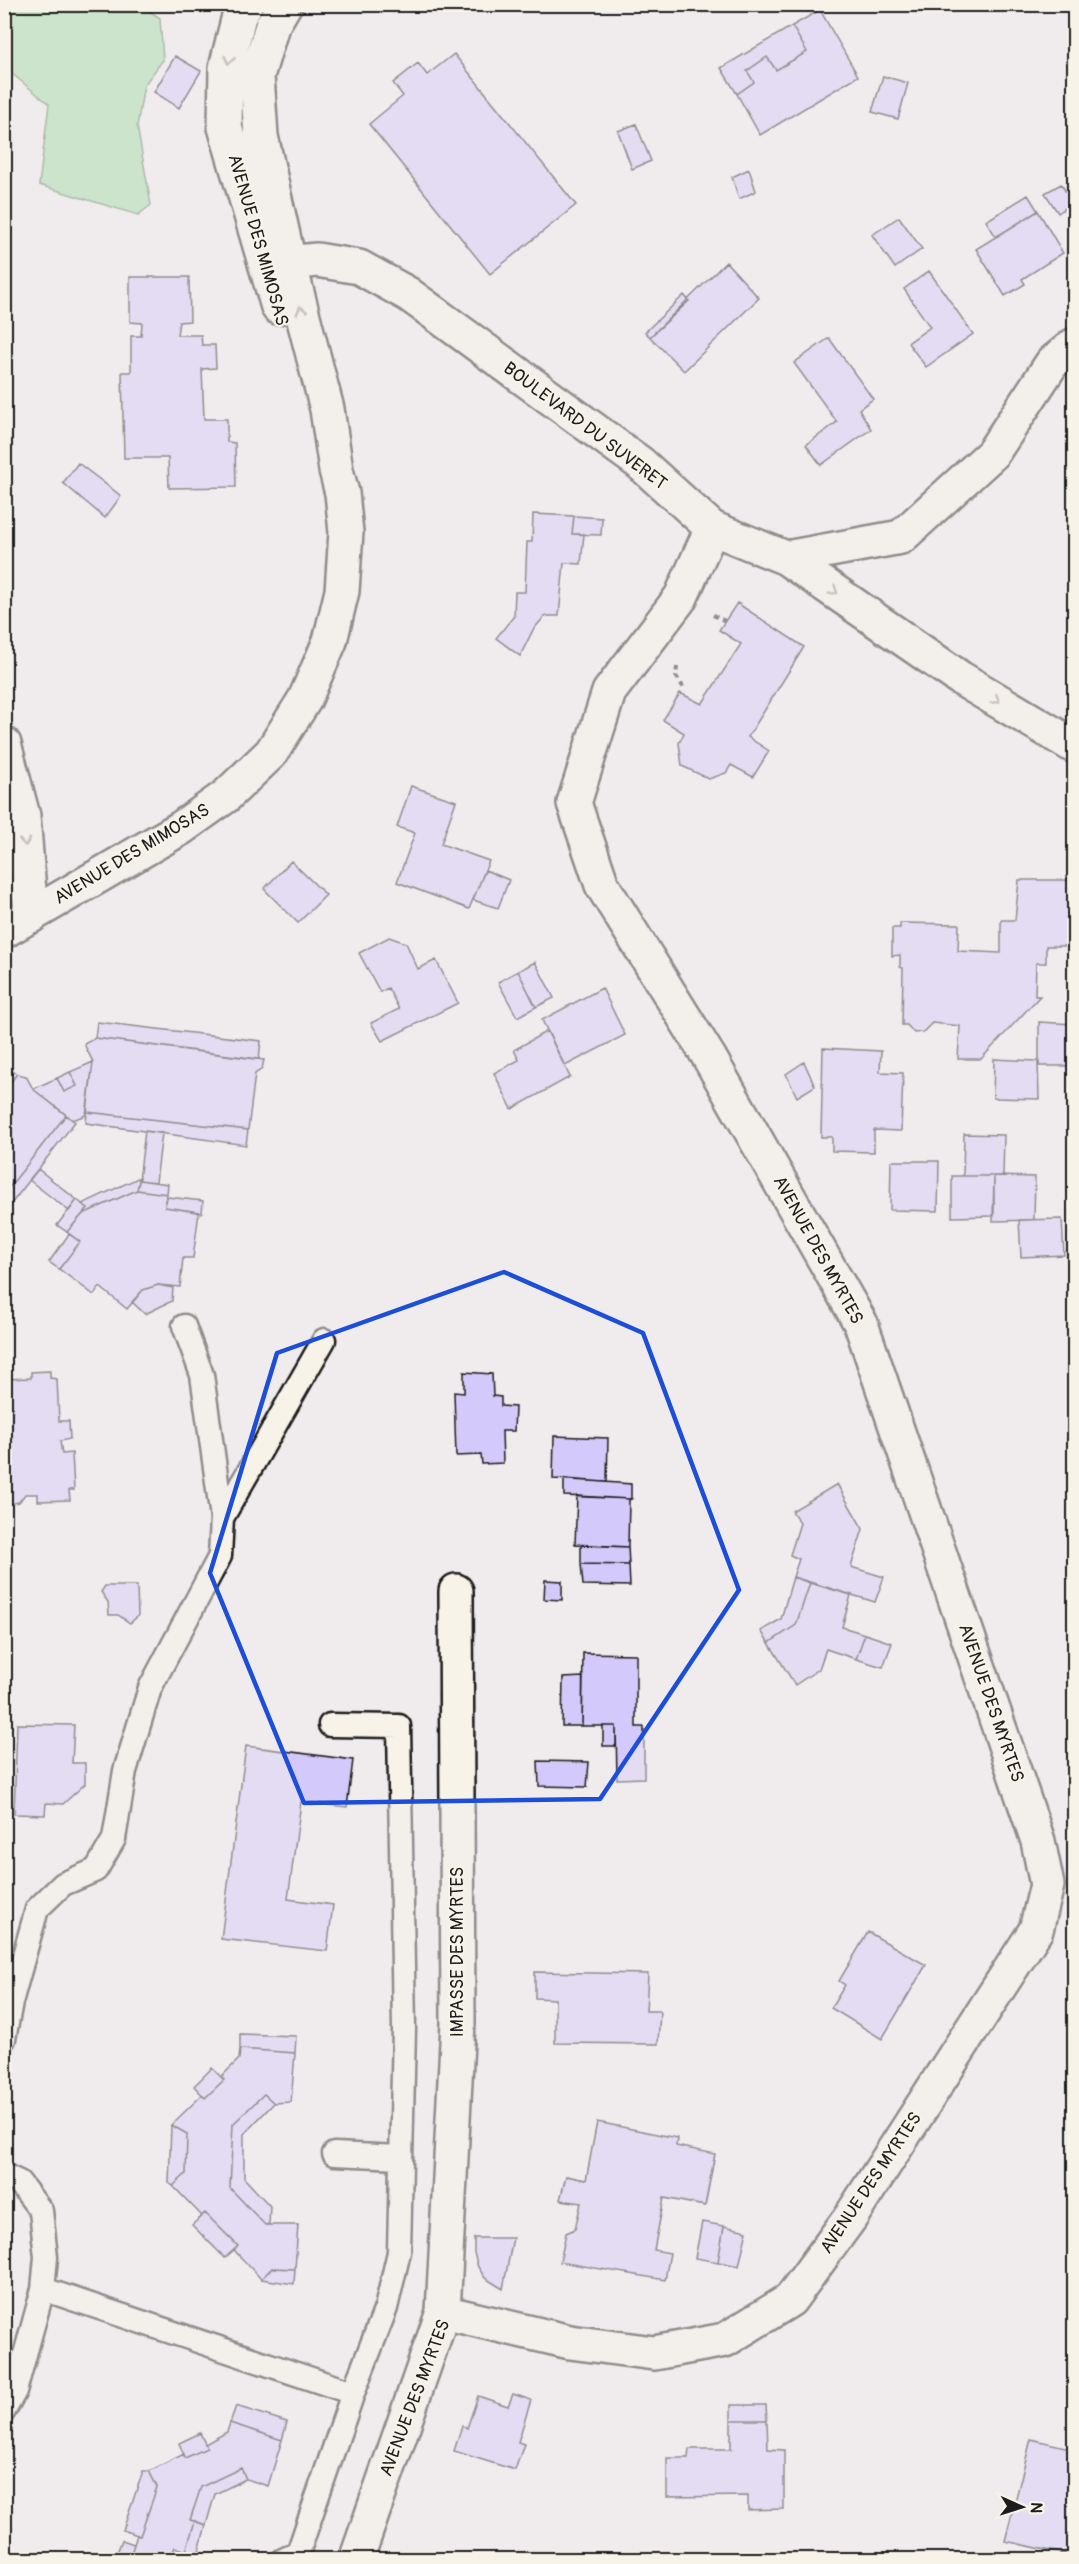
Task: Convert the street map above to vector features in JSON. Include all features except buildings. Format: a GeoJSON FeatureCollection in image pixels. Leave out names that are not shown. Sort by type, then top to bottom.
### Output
{"type":"FeatureCollection","features":[{"type":"Feature","properties":{"kind":"street","name":"AVENUE DES MIMOSAS"},"geometry":{"type":"LineString","coordinates":[[246,4],[239,16],[226,68],[225,127],[278,264]]}},
{"type":"Feature","properties":{"kind":"street","name":"AVENUE DES MIMOSAS"},"geometry":{"type":"LineString","coordinates":[[18,924],[181,828],[226,796],[271,753],[305,699],[330,641],[342,591],[346,532],[342,493],[336,470],[309,408],[278,264],[261,136],[257,76],[272,26],[285,4]]}},
{"type":"Feature","properties":{"kind":"street","name":"BOULEVARD DU SUVERET"},"geometry":{"type":"LineString","coordinates":[[278,264],[317,260],[359,267],[408,294],[640,463],[712,528],[786,558],[960,678],[1074,746]]}},
{"type":"Feature","properties":{"kind":"street"},"geometry":{"type":"LineString","coordinates":[[786,558],[902,537],[992,454],[1052,363],[1074,345]]}},
{"type":"Feature","properties":{"kind":"street","name":"AVENUE DES MYRTES"},"geometry":{"type":"LineString","coordinates":[[356,2559],[443,2312],[570,2342],[654,2353],[724,2340],[790,2300],[850,2218],[1036,1930],[1047,1885],[1038,1841],[861,1324],[710,1056],[602,885],[574,803],[609,692],[681,597],[712,528]]}},
{"type":"Feature","properties":{"kind":"street"},"geometry":{"type":"LineString","coordinates":[[4,744],[23,816],[18,924]]}},
{"type":"Feature","properties":{"kind":"street","name":"IMPASSE DES MYRTES"},"geometry":{"type":"LineString","coordinates":[[443,2312],[458,2023],[456,1591]]}},
{"type":"Feature","properties":{"kind":"lane"},"geometry":{"type":"LineString","coordinates":[[4,2039],[8,2001],[37,1909],[63,1884],[96,1870],[114,1839],[125,1771],[150,1688],[220,1556],[222,1518],[202,1375],[184,1326]]}},
{"type":"Feature","properties":{"kind":"lane"},"geometry":{"type":"LineString","coordinates":[[222,1518],[324,1340]]}},
{"type":"Feature","properties":{"kind":"lane"},"geometry":{"type":"LineString","coordinates":[[282,2559],[298,2553],[353,2393],[386,2308],[399,2252],[404,2028],[399,1726],[330,1725]]}},
{"type":"Feature","properties":{"kind":"lane"},"geometry":{"type":"LineString","coordinates":[[334,2154],[400,2157]]}},
{"type":"Feature","properties":{"kind":"lane"},"geometry":{"type":"LineString","coordinates":[[4,2175],[20,2182],[41,2211],[46,2257],[43,2289],[15,2391],[4,2411]]}},
{"type":"Feature","properties":{"kind":"lane"},"geometry":{"type":"LineString","coordinates":[[43,2289],[353,2393]]}},
{"type":"Feature","properties":{"kind":"highlighted area"},"geometry":{"type":"Polygon","coordinates":[[[504,1272],[643,1333],[739,1590],[600,1799],[304,1803],[210,1573],[277,1353],[504,1272]]]}},
{"type":"Feature","properties":{"kind":"green space"},"geometry":{"type":"Polygon","coordinates":[[[4,5],[140,5],[160,18],[163,60],[144,85],[137,126],[151,205],[138,215],[39,185],[49,104],[5,68],[4,5]]]}}]}
